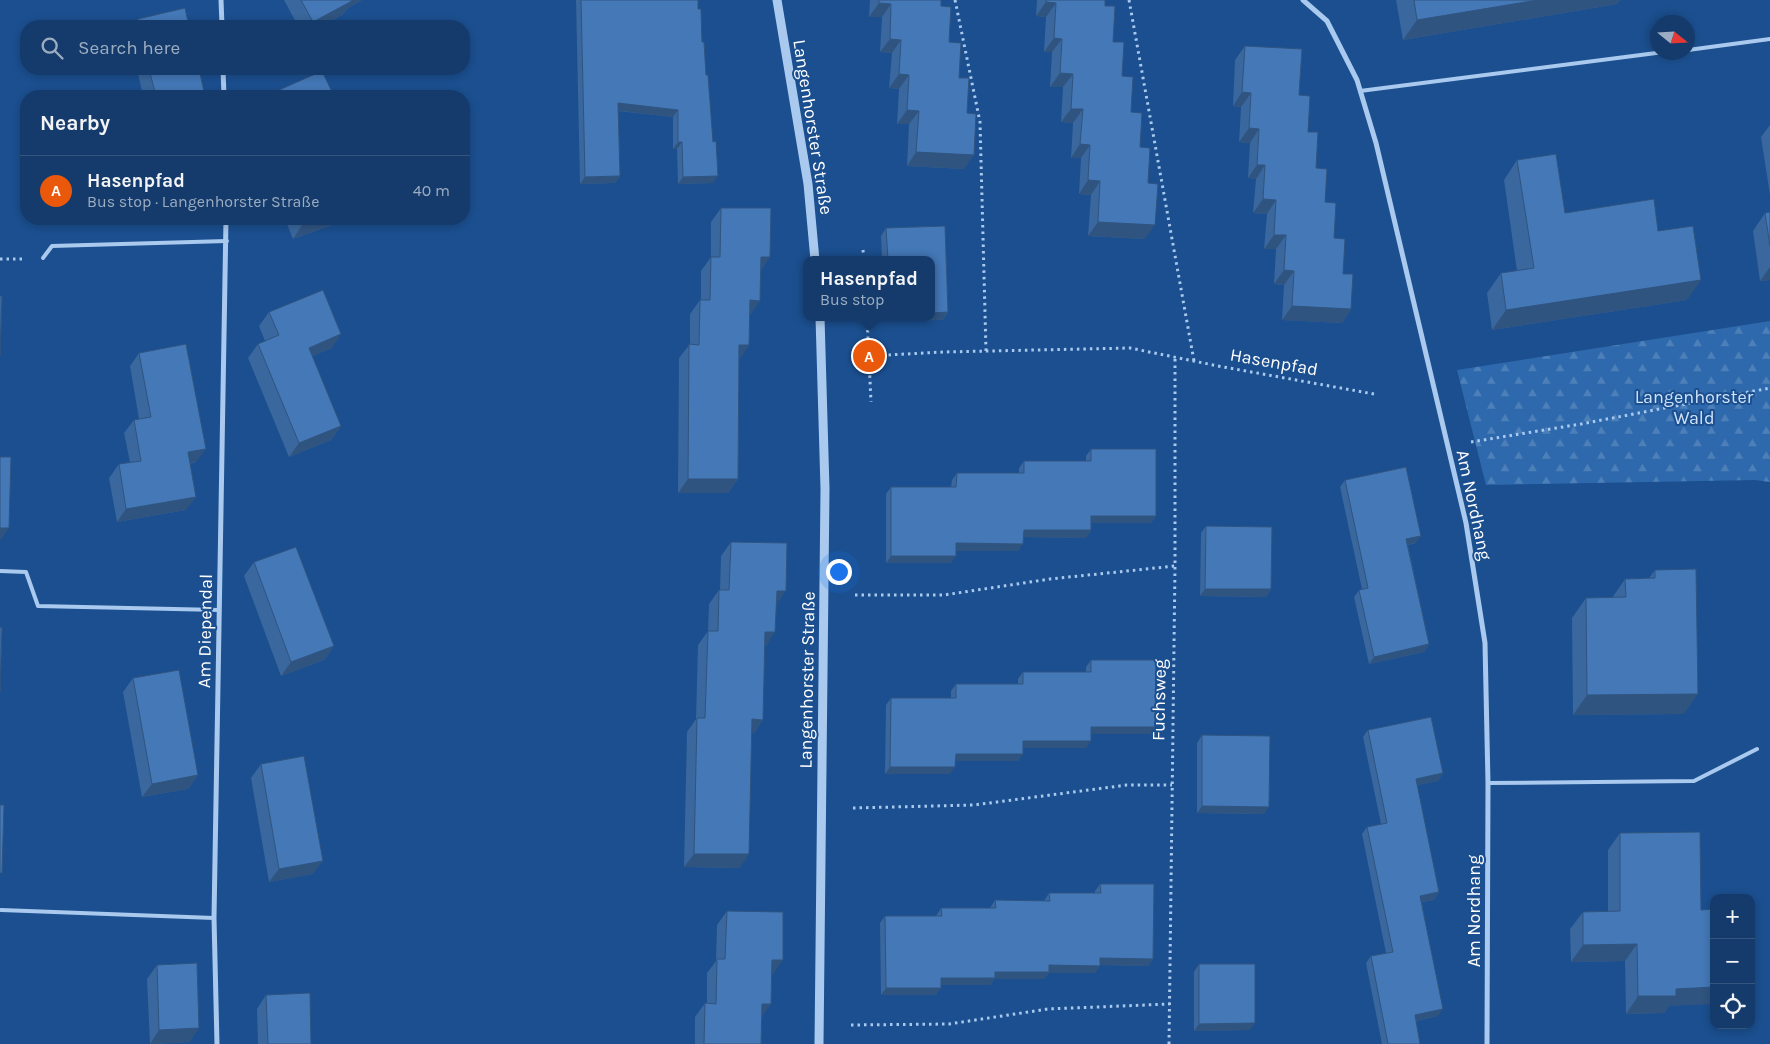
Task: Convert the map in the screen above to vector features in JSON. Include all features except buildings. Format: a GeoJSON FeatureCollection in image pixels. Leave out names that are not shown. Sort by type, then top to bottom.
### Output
{"type":"FeatureCollection","features":[{"type":"Feature","properties":{"kind":"street"},"geometry":{"type":"LineString","coordinates":[[220,0],[222,20]]}},
{"type":"Feature","properties":{"kind":"street","name":"Langenhorster Straße"},"geometry":{"type":"LineString","coordinates":[[777,0],[808,184],[814,256]]}},
{"type":"Feature","properties":{"kind":"street","name":"Am Nordhang"},"geometry":{"type":"LineString","coordinates":[[1303,0],[1327,21],[1357,80],[1376,143],[1466,523],[1484,643],[1488,783],[1487,1044]]}},
{"type":"Feature","properties":{"kind":"street"},"geometry":{"type":"LineString","coordinates":[[223,75],[224,90]]}},
{"type":"Feature","properties":{"kind":"street","name":"Am Diependal"},"geometry":{"type":"LineString","coordinates":[[217,1044],[214,918],[226,225]]}},
{"type":"Feature","properties":{"kind":"street","name":"Langenhorster Straße"},"geometry":{"type":"LineString","coordinates":[[819,1044],[825,489],[820,321]]}},
{"type":"Feature","properties":{"kind":"lane"},"geometry":{"type":"LineString","coordinates":[[1695,49],[1770,39]]}},
{"type":"Feature","properties":{"kind":"lane"},"geometry":{"type":"LineString","coordinates":[[1360,91],[1650,54]]}},
{"type":"Feature","properties":{"kind":"lane"},"geometry":{"type":"LineString","coordinates":[[43,258],[52,246],[227,241]]}},
{"type":"Feature","properties":{"kind":"lane"},"geometry":{"type":"LineString","coordinates":[[0,571],[26,572],[38,606],[220,610]]}},
{"type":"Feature","properties":{"kind":"lane"},"geometry":{"type":"LineString","coordinates":[[1488,783],[1694,781],[1757,749]]}},
{"type":"Feature","properties":{"kind":"lane"},"geometry":{"type":"LineString","coordinates":[[1,910],[214,918]]}},
{"type":"Feature","properties":{"kind":"path"},"geometry":{"type":"LineString","coordinates":[[955,0],[980,122],[986,351]]}},
{"type":"Feature","properties":{"kind":"path"},"geometry":{"type":"LineString","coordinates":[[1129,0],[1194,361]]}},
{"type":"Feature","properties":{"kind":"path"},"geometry":{"type":"LineString","coordinates":[[863,250],[864,256]]}},
{"type":"Feature","properties":{"kind":"path"},"geometry":{"type":"LineString","coordinates":[[867,321],[871,402]]}},
{"type":"Feature","properties":{"kind":"path","name":"Hasenpfad"},"geometry":{"type":"LineString","coordinates":[[870,356],[1130,348],[1374,394]]}},
{"type":"Feature","properties":{"kind":"path","name":"Fuchsweg"},"geometry":{"type":"LineString","coordinates":[[1170,1044],[1175,566],[1175,357]]}},
{"type":"Feature","properties":{"kind":"path"},"geometry":{"type":"LineString","coordinates":[[1471,442],[1581,424],[1770,388]]}},
{"type":"Feature","properties":{"kind":"path"},"geometry":{"type":"LineString","coordinates":[[855,595],[944,595],[1050,579],[1175,566]]}},
{"type":"Feature","properties":{"kind":"path"},"geometry":{"type":"LineString","coordinates":[[853,808],[974,804],[1127,785],[1172,785]]}},
{"type":"Feature","properties":{"kind":"path"},"geometry":{"type":"LineString","coordinates":[[851,1025],[949,1024],[1048,1009],[1170,1004]]}},
{"type":"Feature","properties":{"kind":"green space","name":"Langenhorster Wald"},"geometry":{"type":"Polygon","coordinates":[[[1770,321],[1770,482],[1755,480],[1486,485],[1457,370],[1770,321]]]}},
{"type":"Feature","properties":{"kind":"place","name":"Hasenpfad"},"geometry":{"type":"Point","coordinates":[869,356]}}]}
